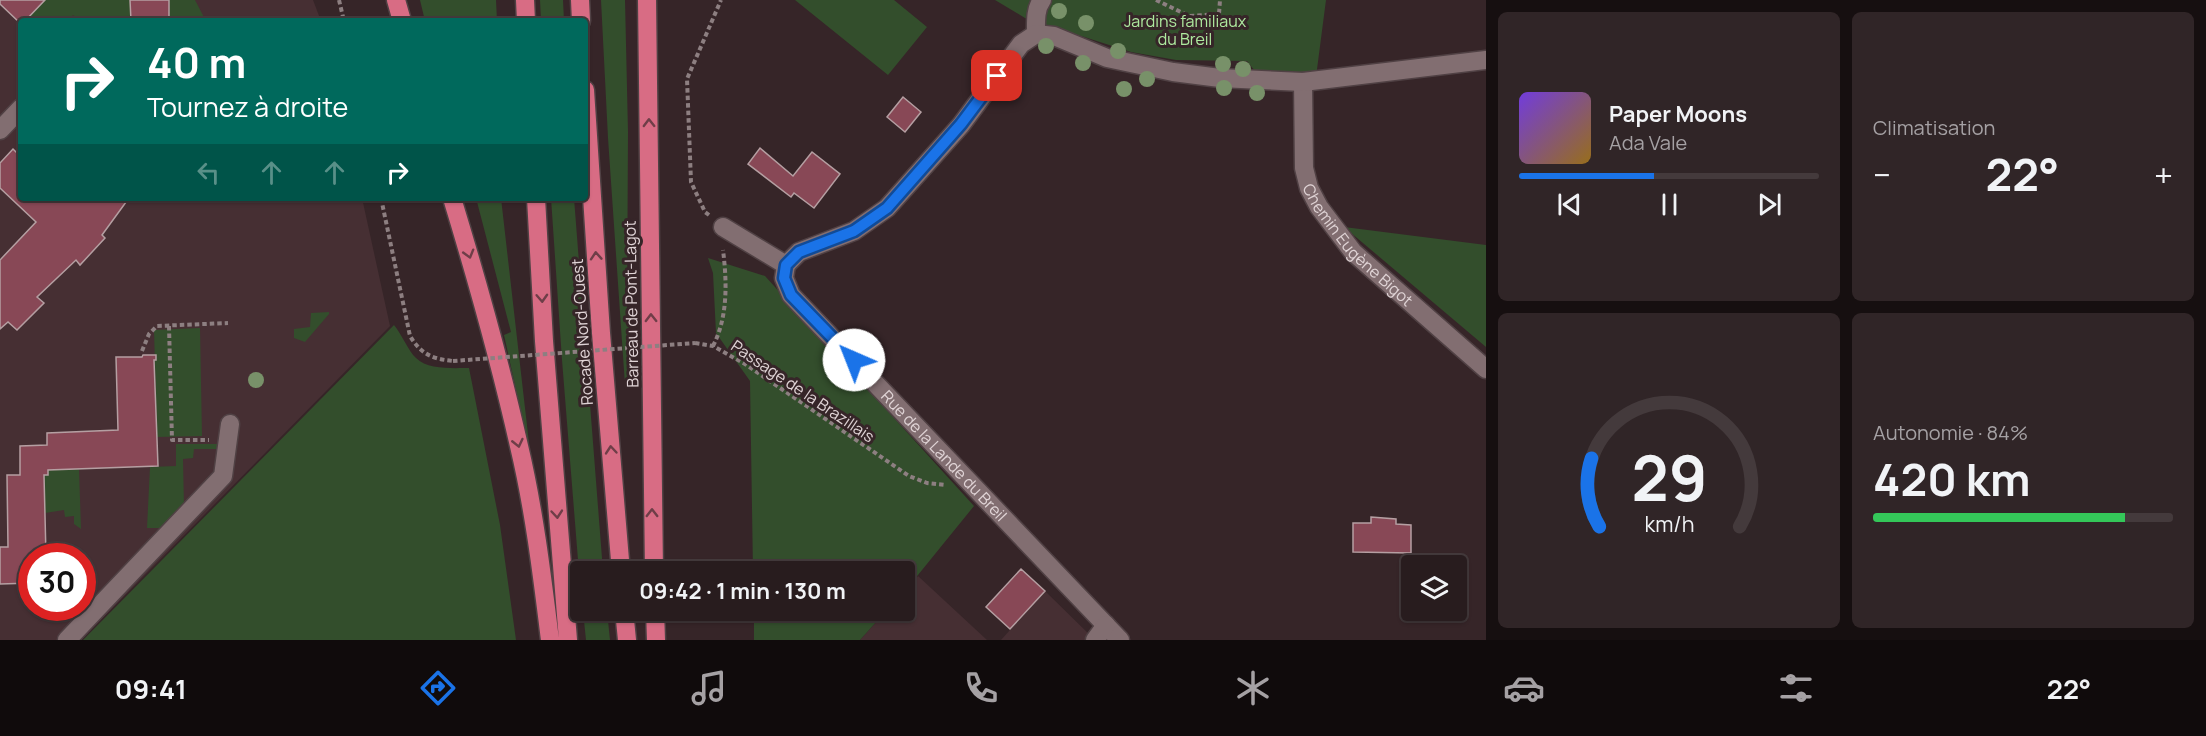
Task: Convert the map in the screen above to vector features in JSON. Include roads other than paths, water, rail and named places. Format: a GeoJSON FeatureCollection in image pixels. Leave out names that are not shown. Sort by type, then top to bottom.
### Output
{"type":"FeatureCollection","features":[{"type":"Feature","properties":{"kind":"highway"},"geometry":{"type":"LineString","coordinates":[[396,0],[401,18]]}},
{"type":"Feature","properties":{"kind":"highway"},"geometry":{"type":"LineString","coordinates":[[525,0],[526,18]]}},
{"type":"Feature","properties":{"kind":"highway"},"geometry":{"type":"LineString","coordinates":[[580,0],[581,18]]}},
{"type":"Feature","properties":{"kind":"highway","name":"Barreau de Pont-Lagot"},"geometry":{"type":"LineString","coordinates":[[647,0],[654,561]]}},
{"type":"Feature","properties":{"kind":"highway","name":"Rocade Nord-Ouest"},"geometry":{"type":"LineString","coordinates":[[588,136],[600,322],[620,561]]}},
{"type":"Feature","properties":{"kind":"highway"},"geometry":{"type":"LineString","coordinates":[[453,201],[487,316],[520,447],[542,573],[550,640]]}},
{"type":"Feature","properties":{"kind":"highway"},"geometry":{"type":"LineString","coordinates":[[536,201],[546,363],[568,640]]}},
{"type":"Feature","properties":{"kind":"highway"},"geometry":{"type":"LineString","coordinates":[[625,621],[627,640]]}},
{"type":"Feature","properties":{"kind":"highway"},"geometry":{"type":"LineString","coordinates":[[655,621],[656,640]]}},
{"type":"Feature","properties":{"kind":"street"},"geometry":{"type":"LineString","coordinates":[[1036,34],[1036,17],[1042,0]]}},
{"type":"Feature","properties":{"kind":"street"},"geometry":{"type":"LineString","coordinates":[[726,229],[786,265],[799,252],[854,231],[887,208],[961,124],[1021,44],[1036,34],[1054,36],[1107,58],[1173,72],[1220,78],[1303,82],[1486,60]]}},
{"type":"Feature","properties":{"kind":"street","name":"Chemin Eugène Bigot"},"geometry":{"type":"LineString","coordinates":[[1303,82],[1304,168],[1309,188],[1319,207],[1353,252],[1486,369]]}},
{"type":"Feature","properties":{"kind":"street"},"geometry":{"type":"LineString","coordinates":[[0,130],[18,111]]}},
{"type":"Feature","properties":{"kind":"street","name":"Rue de la Lande du Breil"},"geometry":{"type":"LineString","coordinates":[[786,265],[784,278],[791,295],[1120,640]]}},
{"type":"Feature","properties":{"kind":"street"},"geometry":{"type":"LineString","coordinates":[[67,640],[223,476],[229,432]]}},
{"type":"Feature","properties":{"kind":"street"},"geometry":{"type":"LineString","coordinates":[[1095,640],[1106,625]]}},
{"type":"Feature","properties":{"kind":"park label","name":"Jardins familiaux du Breil"},"geometry":{"type":"Point","coordinates":[1185,30]}}]}
